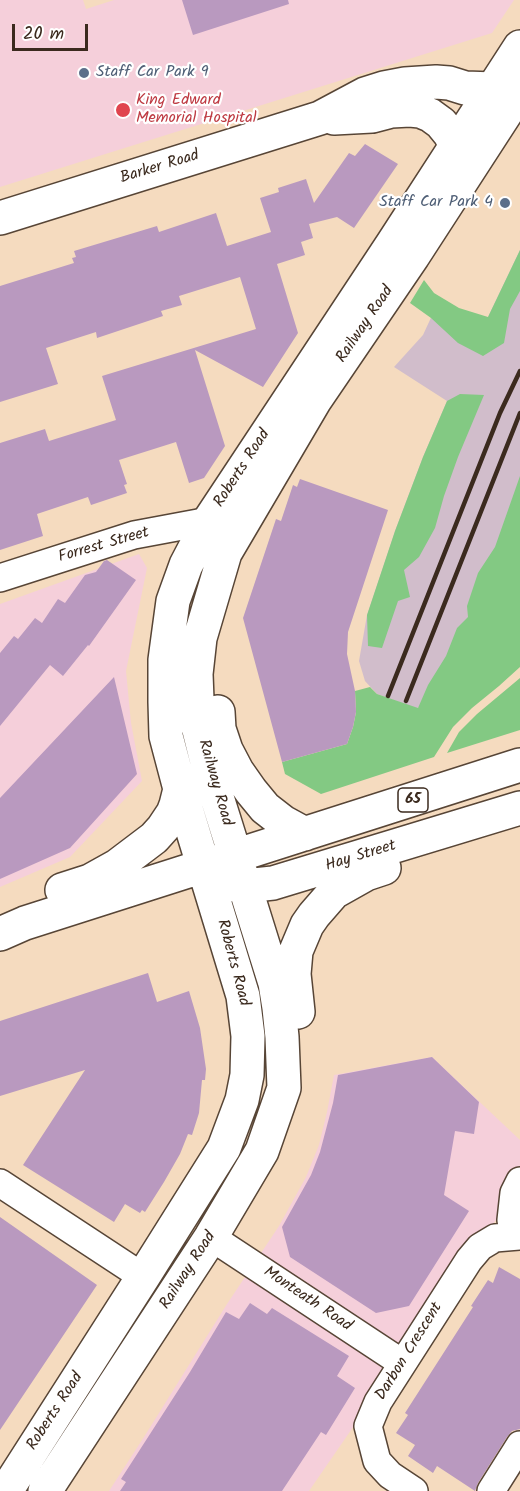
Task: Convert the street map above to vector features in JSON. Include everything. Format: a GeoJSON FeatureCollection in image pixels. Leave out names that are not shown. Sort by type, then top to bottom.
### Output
{"type":"FeatureCollection","features":[{"type":"Feature","properties":{"kind":"main road","name":"Railway Road"},"geometry":{"type":"LineString","coordinates":[[45,1491],[211,1237],[262,1151],[284,1088],[282,1037],[275,983],[211,778],[198,726],[196,674],[200,638],[225,553],[315,400],[413,256],[507,90],[520,47]]}},
{"type":"Feature","properties":{"kind":"main road","name":"Barker Road"},"geometry":{"type":"LineString","coordinates":[[0,218],[320,118],[365,94],[405,84],[436,82],[465,88],[507,90]]}},
{"type":"Feature","properties":{"kind":"main road","name":"Railway Road"},"geometry":{"type":"LineString","coordinates":[[285,406],[456,146],[507,90]]}},
{"type":"Feature","properties":{"kind":"main road","name":"Barker Road"},"geometry":{"type":"LineString","coordinates":[[320,118],[372,116],[391,111],[420,111],[441,123],[456,146]]}},
{"type":"Feature","properties":{"kind":"main road","name":"Roberts Road"},"geometry":{"type":"LineString","coordinates":[[6,1491],[224,1148],[242,1100],[247,1075],[248,1036],[243,996],[166,736],[165,660],[173,601],[186,565],[209,520],[285,406]]}},
{"type":"Feature","properties":{"kind":"main road"},"geometry":{"type":"LineString","coordinates":[[200,638],[215,680],[219,729],[226,750],[237,771],[266,808],[283,822],[305,834]]}},
{"type":"Feature","properties":{"kind":"main road","name":"Hay Street"},"geometry":{"type":"LineString","coordinates":[[240,871],[305,834],[520,765]]}},
{"type":"Feature","properties":{"kind":"main road"},"geometry":{"type":"LineString","coordinates":[[13,928],[57,892],[90,881],[117,866],[154,838],[173,813],[180,789]]}},
{"type":"Feature","properties":{"kind":"main road","name":"Hay Street"},"geometry":{"type":"LineString","coordinates":[[13,928],[204,866],[240,871],[273,884],[520,808]]}},
{"type":"Feature","properties":{"kind":"main road"},"geometry":{"type":"LineString","coordinates":[[284,1088],[295,1059],[298,1043],[294,974],[296,951],[314,915],[334,892],[366,874],[411,859],[438,834]]}},
{"type":"Feature","properties":{"kind":"street","name":"Forrest Street"},"geometry":{"type":"LineString","coordinates":[[0,578],[134,535],[209,520]]}},
{"type":"Feature","properties":{"kind":"street"},"geometry":{"type":"LineString","coordinates":[[517,1236],[511,1220],[514,1194],[520,1181]]}},
{"type":"Feature","properties":{"kind":"street"},"geometry":{"type":"LineString","coordinates":[[0,1183],[143,1277]]}},
{"type":"Feature","properties":{"kind":"street","name":"Darbon Crescent"},"geometry":{"type":"LineString","coordinates":[[414,1491],[390,1475],[377,1461],[368,1426],[378,1402],[469,1260],[480,1247],[495,1238],[517,1236]]}},
{"type":"Feature","properties":{"kind":"street","name":"Monteath Road"},"geometry":{"type":"LineString","coordinates":[[211,1237],[402,1363]]}},
{"type":"Feature","properties":{"kind":"street"},"geometry":{"type":"LineString","coordinates":[[490,1491],[520,1445]]}},
{"type":"Feature","properties":{"kind":"shaded area","name":"King Edward Memorial Hospital"},"geometry":{"type":"Polygon","coordinates":[[[0,0],[83,0],[86,9],[114,0],[514,0],[492,33],[0,187],[0,0]]]}},
{"type":"Feature","properties":{"kind":"shaded area"},"geometry":{"type":"Polygon","coordinates":[[[520,250],[520,592],[417,709],[377,694],[365,681],[359,661],[367,615],[395,531],[447,401],[394,367],[423,335],[435,309],[464,316],[488,317],[520,250]]]}},
{"type":"Feature","properties":{"kind":"shaded area"},"geometry":{"type":"Polygon","coordinates":[[[139,554],[147,568],[126,671],[131,723],[142,781],[70,857],[0,887],[0,604],[139,554]]]}},
{"type":"Feature","properties":{"kind":"shaded area"},"geometry":{"type":"Polygon","coordinates":[[[432,1057],[520,1140],[520,1185],[309,1491],[109,1491],[279,1226],[306,1177],[319,1145],[334,1075],[432,1057]]]}},
{"type":"Feature","properties":{"kind":"green space"},"geometry":{"type":"Polygon","coordinates":[[[520,250],[520,291],[510,309],[504,343],[483,356],[458,343],[431,318],[410,303],[424,280],[434,293],[459,308],[488,317],[520,250]]]}},
{"type":"Feature","properties":{"kind":"green space"},"geometry":{"type":"Polygon","coordinates":[[[460,394],[484,395],[458,457],[435,528],[419,557],[404,570],[410,597],[398,601],[382,648],[368,646],[367,615],[395,531],[447,401],[460,394]]]}},
{"type":"Feature","properties":{"kind":"green space"},"geometry":{"type":"Polygon","coordinates":[[[520,476],[520,667],[453,727],[434,757],[321,794],[285,774],[282,762],[347,744],[356,712],[355,691],[370,687],[377,694],[418,708],[428,685],[446,656],[457,628],[468,617],[467,606],[478,573],[495,547],[520,476]]]}},
{"type":"Feature","properties":{"kind":"green space"},"geometry":{"type":"Polygon","coordinates":[[[520,678],[520,730],[447,753],[459,732],[520,678]]]}},
{"type":"Feature","properties":{"kind":"building"},"geometry":{"type":"Polygon","coordinates":[[[182,0],[288,0],[289,4],[193,35],[182,0]]]}},
{"type":"Feature","properties":{"kind":"building"},"geometry":{"type":"Polygon","coordinates":[[[365,144],[398,164],[354,228],[337,217],[309,224],[313,238],[301,242],[305,255],[277,264],[298,333],[263,387],[195,350],[225,446],[204,478],[189,483],[176,442],[119,460],[127,484],[124,485],[127,493],[91,505],[88,497],[37,514],[43,536],[0,550],[0,443],[45,429],[49,441],[116,420],[102,376],[256,329],[240,277],[179,296],[182,305],[161,311],[163,316],[97,338],[96,332],[46,348],[58,384],[0,402],[0,286],[74,263],[72,258],[76,257],[74,251],[157,226],[159,232],[216,213],[227,246],[271,232],[260,198],[279,192],[278,188],[306,179],[314,203],[349,153],[355,156],[365,144]]]}},
{"type":"Feature","properties":{"kind":"building"},"geometry":{"type":"Polygon","coordinates":[[[300,479],[388,510],[348,632],[347,654],[355,691],[356,712],[347,744],[282,762],[243,618],[276,519],[281,521],[293,485],[297,487],[300,479]]]}},
{"type":"Feature","properties":{"kind":"building"},"geometry":{"type":"Polygon","coordinates":[[[107,560],[136,580],[89,646],[63,676],[50,665],[0,726],[0,653],[14,636],[18,639],[35,618],[42,623],[58,599],[65,603],[85,575],[96,572],[107,560]]]}},
{"type":"Feature","properties":{"kind":"building"},"geometry":{"type":"Polygon","coordinates":[[[114,677],[137,774],[70,848],[0,879],[0,798],[114,677]]]}},
{"type":"Feature","properties":{"kind":"building"},"geometry":{"type":"Polygon","coordinates":[[[148,973],[157,1002],[189,991],[200,1028],[206,1069],[205,1080],[202,1080],[199,1113],[192,1135],[188,1134],[180,1154],[145,1212],[142,1210],[140,1213],[125,1204],[114,1222],[23,1165],[85,1070],[0,1096],[0,1021],[148,973]]]}},
{"type":"Feature","properties":{"kind":"building"},"geometry":{"type":"Polygon","coordinates":[[[432,1057],[479,1102],[474,1134],[455,1131],[444,1195],[469,1211],[409,1306],[376,1313],[290,1257],[282,1227],[311,1175],[320,1152],[338,1075],[432,1057]]]}},
{"type":"Feature","properties":{"kind":"building"},"geometry":{"type":"Polygon","coordinates":[[[0,1217],[97,1285],[0,1430],[0,1217]]]}},
{"type":"Feature","properties":{"kind":"building"},"geometry":{"type":"Polygon","coordinates":[[[499,1267],[520,1279],[520,1429],[512,1431],[507,1437],[475,1491],[437,1466],[433,1473],[408,1456],[415,1445],[396,1433],[408,1415],[405,1413],[473,1307],[471,1306],[488,1280],[493,1283],[499,1267]]]}},
{"type":"Feature","properties":{"kind":"building"},"geometry":{"type":"Polygon","coordinates":[[[250,1303],[267,1314],[272,1308],[349,1356],[337,1376],[355,1388],[326,1435],[321,1432],[282,1491],[120,1491],[126,1482],[121,1479],[226,1312],[239,1319],[250,1303]]]}},
{"type":"Feature","properties":{"kind":"railway"},"geometry":{"type":"LineString","coordinates":[[388,696],[500,413],[520,371]]}},
{"type":"Feature","properties":{"kind":"railway"},"geometry":{"type":"LineString","coordinates":[[406,701],[520,413]]}},
{"type":"Feature","properties":{"kind":"place","name":"Staff Car Park 9"},"geometry":{"type":"Point","coordinates":[84,73]}},
{"type":"Feature","properties":{"kind":"place","name":"King Edward Memorial Hospital"},"geometry":{"type":"Point","coordinates":[123,110]}},
{"type":"Feature","properties":{"kind":"place","name":"Staff Car Park 4"},"geometry":{"type":"Point","coordinates":[505,203]}}]}
